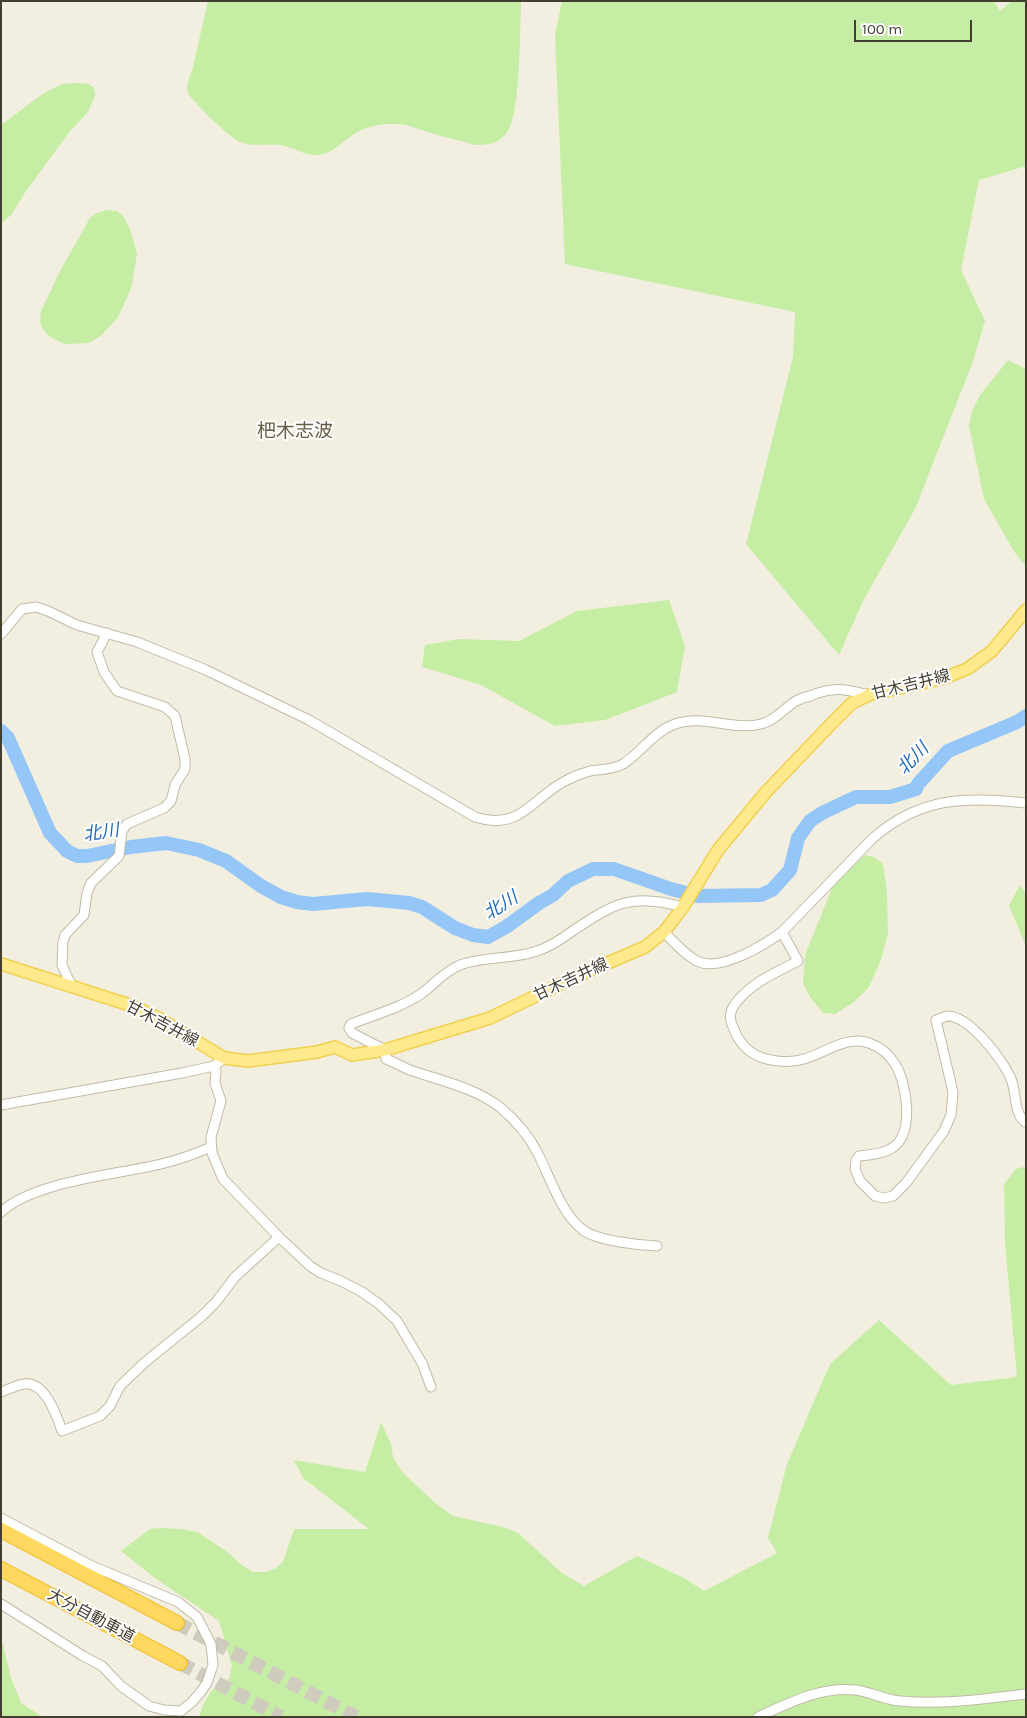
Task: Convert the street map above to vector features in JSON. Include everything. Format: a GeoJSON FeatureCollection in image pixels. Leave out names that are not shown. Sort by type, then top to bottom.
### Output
{"type":"FeatureCollection","features":[{"type":"Feature","properties":{"kind":"highway","name":"大分自動車道"},"geometry":{"type":"LineString","coordinates":[[1,1530],[177,1622]]}},
{"type":"Feature","properties":{"kind":"highway","name":"大分自動車道"},"geometry":{"type":"LineString","coordinates":[[1,1569],[180,1664]]}},
{"type":"Feature","properties":{"kind":"main road","name":"甘木吉井線"},"geometry":{"type":"LineString","coordinates":[[1,964],[133,1006],[160,1019],[224,1058],[248,1061],[317,1052],[335,1047],[352,1055],[385,1050],[490,1018],[645,946],[664,932],[683,907],[718,850],[766,792],[852,703],[869,694],[944,678],[967,669],[992,651],[1026,610]]}},
{"type":"Feature","properties":{"kind":"street"},"geometry":{"type":"LineString","coordinates":[[1,634],[8,623],[22,609],[36,607],[77,625],[154,649],[206,670],[309,720],[475,817],[486,820],[503,820],[516,816],[527,811],[565,781],[590,771],[624,764],[659,732],[673,725],[689,720],[706,720],[742,726],[760,724],[775,719],[796,701],[825,690],[841,689],[869,694]]}},
{"type":"Feature","properties":{"kind":"street"},"geometry":{"type":"LineString","coordinates":[[71,985],[62,965],[63,942],[65,936],[84,915],[87,893],[91,883],[119,856],[122,831],[127,824],[164,808],[170,801],[175,785],[185,769],[182,742],[175,716],[165,707],[117,691],[108,680],[97,652],[107,633]]}},
{"type":"Feature","properties":{"kind":"street"},"geometry":{"type":"LineString","coordinates":[[664,932],[692,958],[701,963],[710,963],[744,955],[782,932],[872,839],[887,825],[905,815],[931,805],[962,799],[1004,800],[1026,803]]}},
{"type":"Feature","properties":{"kind":"street"},"geometry":{"type":"LineString","coordinates":[[657,1246],[616,1241],[584,1231],[571,1219],[536,1150],[522,1130],[502,1109],[475,1092],[408,1070],[386,1059],[385,1050],[352,1033],[349,1028],[351,1024],[401,1005],[421,994],[446,972],[462,964],[521,956],[534,952],[565,937],[613,906],[630,900],[647,899],[683,907]]}},
{"type":"Feature","properties":{"kind":"street"},"geometry":{"type":"LineString","coordinates":[[782,932],[798,961],[759,981],[748,990],[733,1004],[730,1014],[731,1023],[737,1038],[750,1051],[756,1056],[771,1061],[783,1062],[804,1059],[849,1042],[867,1042],[881,1048],[894,1062],[901,1075],[906,1107],[905,1127],[900,1140],[892,1149],[876,1154],[859,1156],[856,1160],[855,1169],[860,1181],[875,1196],[884,1198],[893,1196],[906,1183],[944,1131],[951,1115],[953,1092],[936,1020],[948,1016],[960,1020],[972,1028],[998,1055],[1012,1079],[1019,1115],[1026,1121]]}},
{"type":"Feature","properties":{"kind":"street"},"geometry":{"type":"LineString","coordinates":[[1,1105],[182,1073],[214,1066],[224,1058]]}},
{"type":"Feature","properties":{"kind":"street"},"geometry":{"type":"LineString","coordinates":[[214,1066],[216,1071],[215,1084],[220,1101],[210,1137],[212,1153],[223,1179],[278,1237],[321,1274],[362,1292],[379,1304],[397,1321],[422,1363],[431,1388]]}},
{"type":"Feature","properties":{"kind":"street"},"geometry":{"type":"LineString","coordinates":[[1,1212],[11,1203],[59,1185],[160,1164],[187,1157],[211,1147]]}},
{"type":"Feature","properties":{"kind":"street"},"geometry":{"type":"LineString","coordinates":[[1,1392],[26,1384],[38,1388],[49,1400],[62,1431],[100,1416],[110,1406],[120,1386],[144,1363],[202,1316],[216,1302],[235,1277],[278,1237]]}},
{"type":"Feature","properties":{"kind":"street"},"geometry":{"type":"LineString","coordinates":[[1,1518],[92,1566],[178,1602],[197,1617],[211,1644],[214,1664],[207,1683],[200,1693],[191,1704],[181,1711],[164,1710],[149,1706],[121,1686],[102,1666],[1,1604]]}},
{"type":"Feature","properties":{"kind":"street"},"geometry":{"type":"LineString","coordinates":[[758,1717],[801,1697],[832,1690],[857,1690],[899,1702],[959,1702],[1026,1694]]}},
{"type":"Feature","properties":{"kind":"green space"},"geometry":{"type":"Polygon","coordinates":[[[208,1],[521,1],[519,71],[515,110],[511,125],[506,134],[499,140],[484,145],[475,145],[401,124],[377,125],[362,130],[329,152],[318,155],[279,145],[251,145],[240,142],[212,119],[188,93],[188,82],[208,1]]]}},
{"type":"Feature","properties":{"kind":"green space"},"geometry":{"type":"Polygon","coordinates":[[[562,1],[994,1],[1000,11],[1012,1],[1026,1],[1026,166],[979,180],[961,270],[985,321],[972,364],[915,509],[863,601],[839,655],[746,544],[793,357],[795,312],[565,264],[555,35],[562,1]]]}},
{"type":"Feature","properties":{"kind":"green space"},"geometry":{"type":"Polygon","coordinates":[[[62,84],[89,84],[94,88],[95,96],[88,112],[70,131],[11,215],[1,224],[1,125],[44,93],[62,84]]]}},
{"type":"Feature","properties":{"kind":"green space"},"geometry":{"type":"Polygon","coordinates":[[[106,210],[117,211],[123,216],[130,229],[137,254],[131,289],[118,317],[102,335],[89,343],[65,344],[50,337],[42,328],[40,322],[41,311],[59,273],[90,218],[106,210]]]}},
{"type":"Feature","properties":{"kind":"green space"},"geometry":{"type":"Polygon","coordinates":[[[1008,360],[1026,369],[1026,567],[1013,550],[984,499],[969,426],[972,411],[980,395],[1008,360]]]}},
{"type":"Feature","properties":{"kind":"green space"},"geometry":{"type":"Polygon","coordinates":[[[669,600],[685,646],[677,692],[605,720],[555,726],[481,685],[422,667],[425,645],[459,639],[519,641],[577,611],[669,600]]]}},
{"type":"Feature","properties":{"kind":"green space"},"geometry":{"type":"Polygon","coordinates":[[[865,855],[874,857],[883,864],[887,893],[888,933],[881,960],[869,987],[854,1002],[835,1014],[823,1013],[810,997],[803,984],[805,955],[833,886],[865,855]]]}},
{"type":"Feature","properties":{"kind":"green space"},"geometry":{"type":"Polygon","coordinates":[[[1020,885],[1026,894],[1026,946],[1009,906],[1020,885]]]}},
{"type":"Feature","properties":{"kind":"green space"},"geometry":{"type":"Polygon","coordinates":[[[1026,1168],[1026,1717],[199,1717],[203,1705],[212,1690],[227,1686],[232,1666],[219,1621],[156,1579],[121,1551],[150,1529],[180,1529],[197,1532],[253,1572],[266,1572],[276,1568],[283,1562],[294,1529],[369,1529],[303,1478],[294,1460],[365,1472],[381,1422],[391,1444],[393,1457],[402,1472],[434,1502],[453,1516],[503,1527],[518,1533],[562,1573],[584,1586],[637,1556],[686,1579],[704,1591],[777,1553],[768,1538],[787,1464],[830,1364],[879,1320],[951,1385],[1017,1377],[1005,1242],[1004,1184],[1016,1169],[1026,1168]]]}},
{"type":"Feature","properties":{"kind":"green space"},"geometry":{"type":"Polygon","coordinates":[[[1,1636],[11,1678],[21,1703],[43,1717],[1,1717],[1,1636]]]}},
{"type":"Feature","properties":{"kind":"waterway","name":"北川"},"geometry":{"type":"LineString","coordinates":[[1,731],[8,738],[50,833],[67,851],[77,856],[166,843],[199,850],[226,861],[261,886],[281,897],[297,902],[313,904],[367,899],[409,903],[422,907],[455,928],[473,935],[488,937],[553,895],[568,881],[593,869],[614,869],[671,889],[698,896],[761,895],[772,890],[790,870],[798,838],[810,821],[822,813],[856,797],[890,797],[916,789],[918,784],[948,751],[1017,722],[1026,716]]}},
{"type":"Feature","properties":{"kind":"tunnel"},"geometry":{"type":"LineString","coordinates":[[177,1623],[356,1717]]}},
{"type":"Feature","properties":{"kind":"tunnel"},"geometry":{"type":"LineString","coordinates":[[180,1663],[281,1717]]}},
{"type":"Feature","properties":{"kind":"district","name":"杷木志波"},"geometry":{"type":"Point","coordinates":[295,432]}}]}
